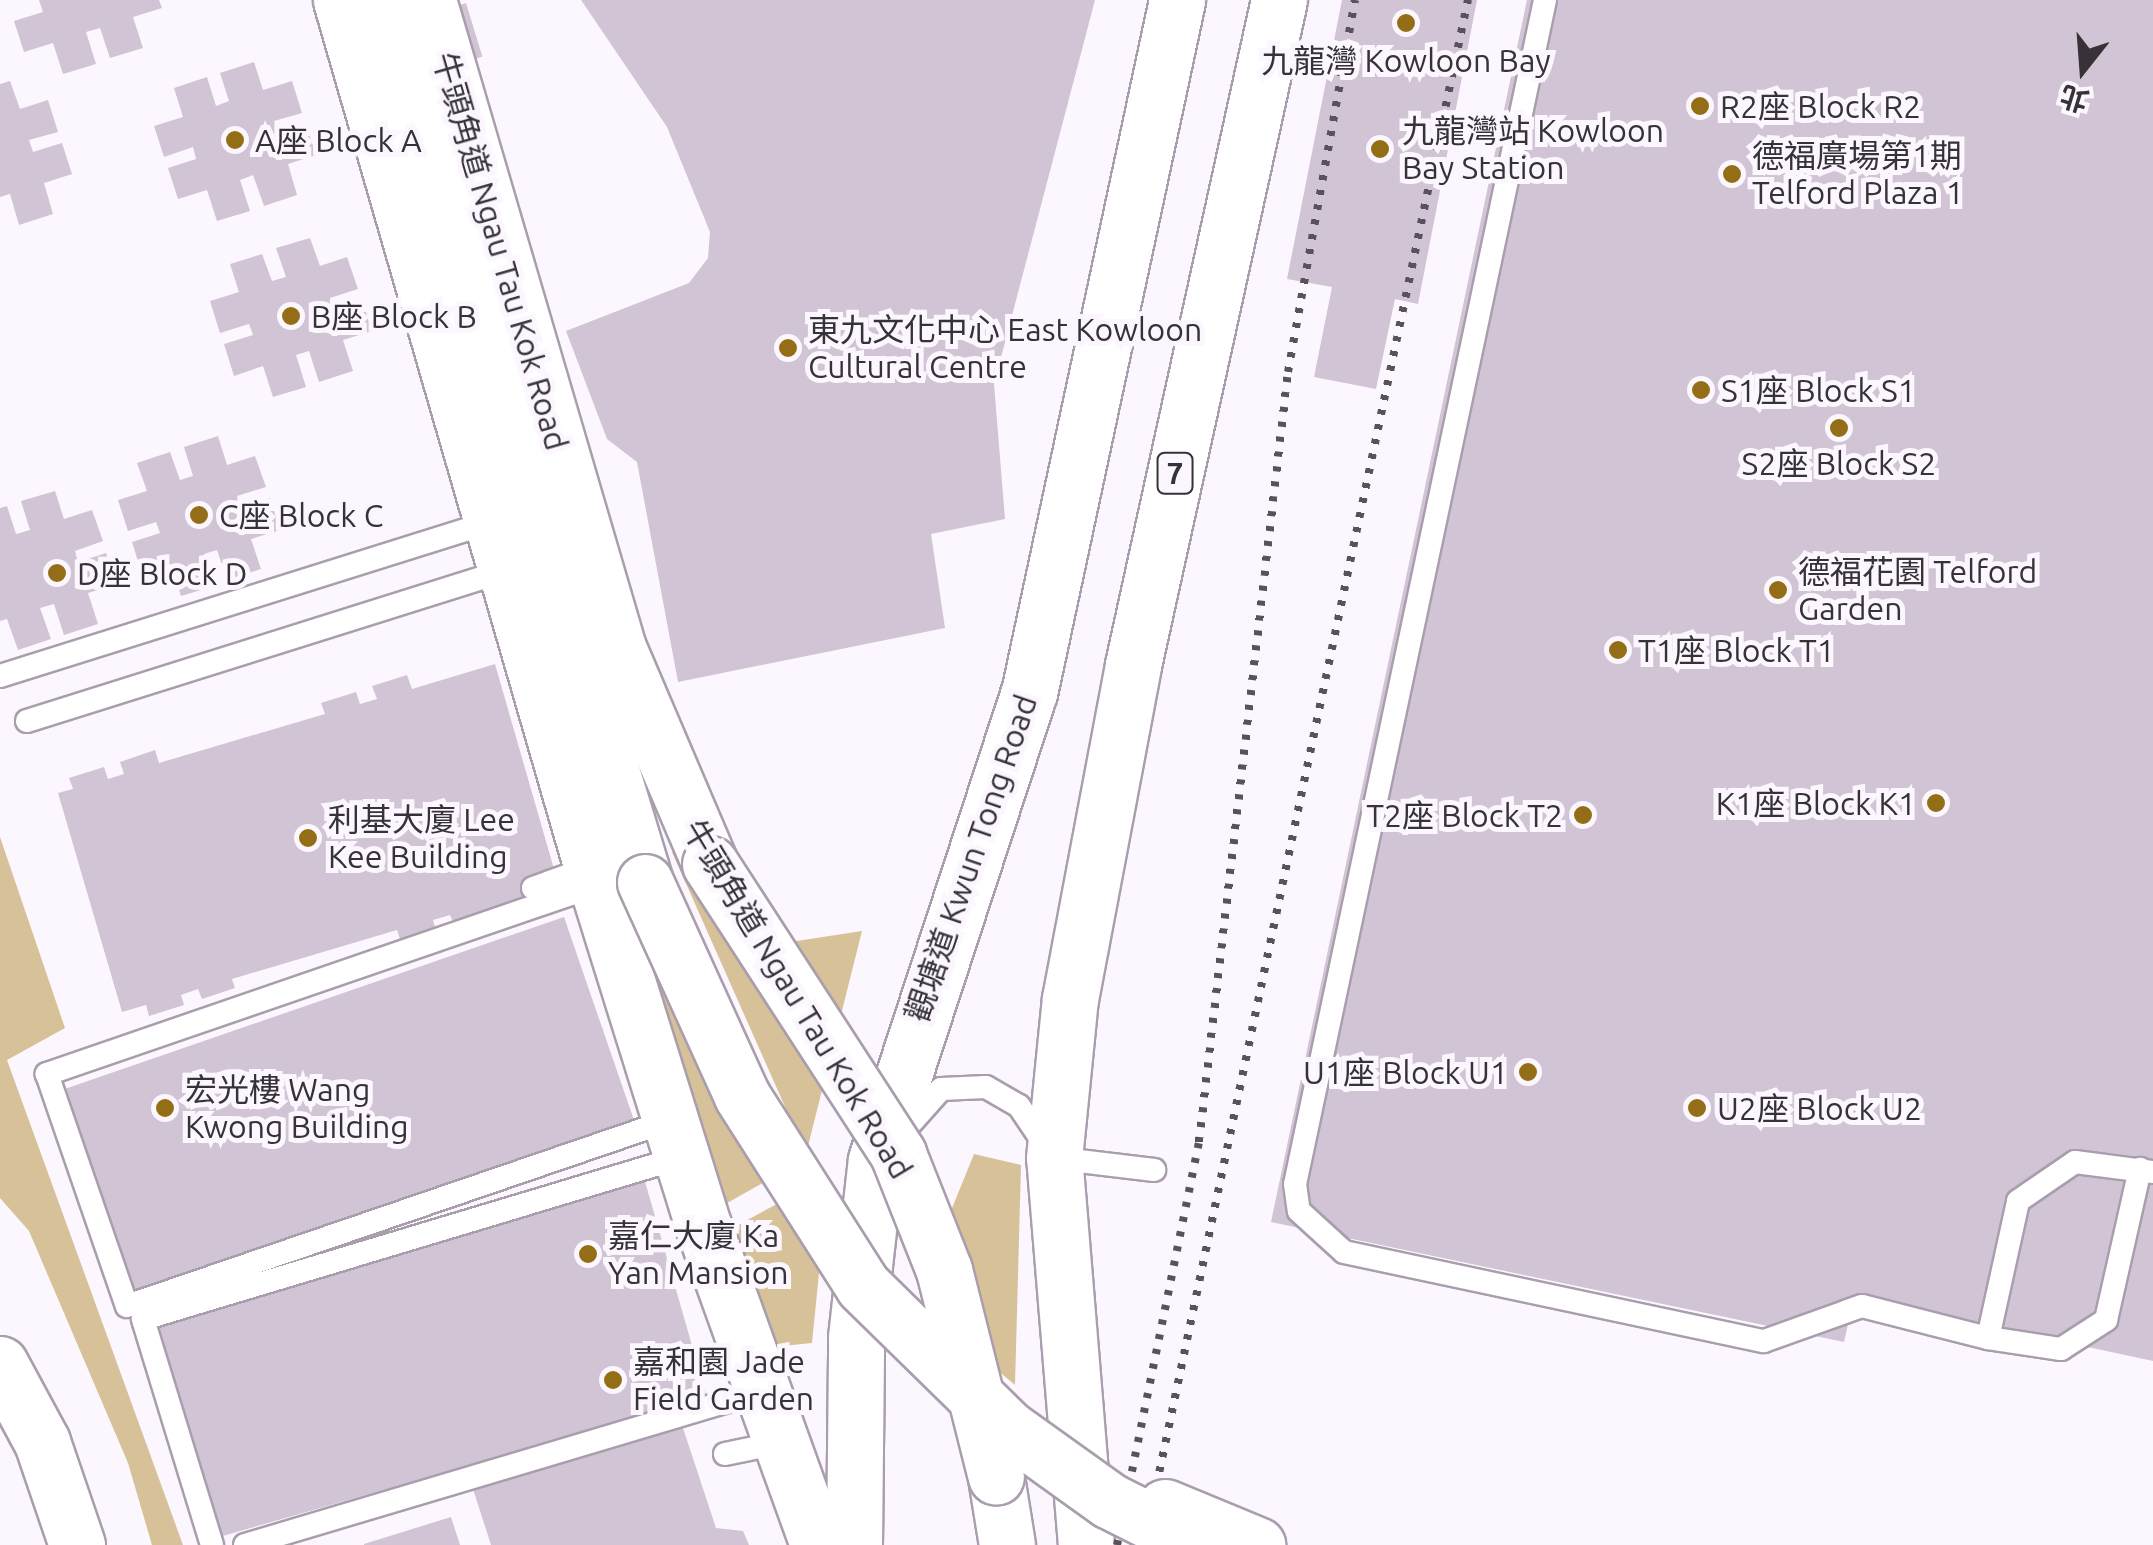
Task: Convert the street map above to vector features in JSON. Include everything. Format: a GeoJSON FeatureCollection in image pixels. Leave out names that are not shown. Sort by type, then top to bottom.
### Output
{"type":"FeatureCollection","features":[{"type":"Feature","properties":{"kind":"main road"},"geometry":{"type":"LineString","coordinates":[[341,0],[594,876],[778,1443],[818,1545]]}},
{"type":"Feature","properties":{"kind":"main road","name":"牛頭角道 Ngau Tau Kok Road"},"geometry":{"type":"LineString","coordinates":[[378,0],[474,241],[597,657],[710,864],[898,1154],[944,1270],[996,1476],[1007,1545]]}},
{"type":"Feature","properties":{"kind":"main road","name":"牛頭角道 Ngau Tau Kok Road"},"geometry":{"type":"LineString","coordinates":[[428,0],[474,241]]}},
{"type":"Feature","properties":{"kind":"main road","name":"觀塘道 Kwun Tong Road"},"geometry":{"type":"LineString","coordinates":[[854,1545],[856,1338],[876,1160],[1029,693],[1177,0]]}},
{"type":"Feature","properties":{"kind":"main road","name":"7"},"geometry":{"type":"LineString","coordinates":[[1086,1545],[1054,1158],[1070,999],[1120,729],[1279,0]]}},
{"type":"Feature","properties":{"kind":"main road"},"geometry":{"type":"LineString","coordinates":[[597,657],[616,802],[685,977],[760,1130],[840,1256],[899,1327],[1008,1428],[1110,1501],[1198,1545]]}},
{"type":"Feature","properties":{"kind":"main road"},"geometry":{"type":"LineString","coordinates":[[597,657],[681,902],[742,1048],[864,1250],[955,1352],[1106,1471],[1257,1545]]}},
{"type":"Feature","properties":{"kind":"main road"},"geometry":{"type":"LineString","coordinates":[[0,1364],[42,1442],[77,1545]]}},
{"type":"Feature","properties":{"kind":"lane"},"geometry":{"type":"LineString","coordinates":[[1545,0],[1295,1184],[1299,1211],[1344,1252],[1764,1341],[1862,1306],[1988,1338],[2061,1349],[2106,1320],[2147,1171],[2076,1162],[2018,1201],[1988,1338]]}},
{"type":"Feature","properties":{"kind":"lane"},"geometry":{"type":"LineString","coordinates":[[0,676],[496,547]]}},
{"type":"Feature","properties":{"kind":"lane"},"geometry":{"type":"LineString","coordinates":[[26,721],[496,547]]}},
{"type":"Feature","properties":{"kind":"lane"},"geometry":{"type":"LineString","coordinates":[[533,888],[594,876]]}},
{"type":"Feature","properties":{"kind":"lane"},"geometry":{"type":"LineString","coordinates":[[594,876],[47,1074],[127,1306],[676,1138]]}},
{"type":"Feature","properties":{"kind":"lane"},"geometry":{"type":"LineString","coordinates":[[876,1160],[941,1090],[966,1085],[1003,1093],[1054,1158],[1154,1170]]}},
{"type":"Feature","properties":{"kind":"lane"},"geometry":{"type":"LineString","coordinates":[[212,1545],[194,1463],[143,1319],[676,1138]]}},
{"type":"Feature","properties":{"kind":"lane"},"geometry":{"type":"LineString","coordinates":[[245,1545],[762,1391]]}},
{"type":"Feature","properties":{"kind":"lane"},"geometry":{"type":"LineString","coordinates":[[725,1454],[778,1443]]}},
{"type":"Feature","properties":{"kind":"shaded area"},"geometry":{"type":"Polygon","coordinates":[[[570,715],[770,1179],[720,1207],[570,715]]]}},
{"type":"Feature","properties":{"kind":"shaded area"},"geometry":{"type":"Polygon","coordinates":[[[0,837],[65,1028],[7,1060],[183,1545],[152,1545],[128,1463],[29,1231],[0,1198],[0,837]]]}},
{"type":"Feature","properties":{"kind":"shaded area"},"geometry":{"type":"Polygon","coordinates":[[[709,840],[777,944],[862,931],[806,1154],[672,852],[709,840]]]}},
{"type":"Feature","properties":{"kind":"shaded area"},"geometry":{"type":"Polygon","coordinates":[[[974,1154],[1021,1165],[1015,1385],[983,1358],[946,1223],[974,1154]]]}},
{"type":"Feature","properties":{"kind":"shaded area"},"geometry":{"type":"Polygon","coordinates":[[[808,1187],[825,1213],[812,1343],[763,1348],[727,1231],[808,1187]]]}},
{"type":"Feature","properties":{"kind":"building"},"geometry":{"type":"Polygon","coordinates":[[[39,0],[159,0],[162,8],[133,17],[143,48],[110,58],[100,28],[86,32],[96,64],[63,74],[53,43],[24,52],[14,21],[43,12],[39,0]]]}},
{"type":"Feature","properties":{"kind":"building","name":"東九文化中心 East Kowloon Cultural Centre"},"geometry":{"type":"Polygon","coordinates":[[[581,0],[1095,0],[994,384],[1005,519],[931,534],[945,628],[678,682],[637,462],[607,439],[566,331],[689,283],[708,258],[710,232],[667,127],[581,0]]]}},
{"type":"Feature","properties":{"kind":"building","name":"九龍灣站 Kowloon Bay Station"},"geometry":{"type":"Polygon","coordinates":[[[1342,0],[1477,0],[1418,304],[1395,299],[1376,389],[1314,377],[1332,287],[1287,279],[1342,0]]]}},
{"type":"Feature","properties":{"kind":"building","name":"德福花園 Telford Garden"},"geometry":{"type":"Polygon","coordinates":[[[1527,0],[2153,0],[2153,1361],[1854,1297],[1844,1342],[1271,1222],[1527,0]]]}},
{"type":"Feature","properties":{"kind":"building"},"geometry":{"type":"Polygon","coordinates":[[[466,3],[482,57],[474,59],[457,6],[466,3]]]}},
{"type":"Feature","properties":{"kind":"building","name":"A座 Block A"},"geometry":{"type":"Polygon","coordinates":[[[254,62],[263,90],[292,81],[302,113],[274,121],[277,133],[306,124],[316,155],[288,164],[297,195],[264,206],[253,175],[240,180],[250,211],[217,221],[207,190],[178,199],[168,168],[196,159],[193,147],[164,157],[154,126],[183,117],[174,88],[207,77],[216,106],[229,101],[220,73],[254,62]]]}},
{"type":"Feature","properties":{"kind":"building"},"geometry":{"type":"Polygon","coordinates":[[[10,81],[20,109],[48,100],[58,132],[29,140],[33,152],[62,143],[72,174],[44,183],[53,214],[19,225],[10,194],[0,197],[0,84],[10,81]]]}},
{"type":"Feature","properties":{"kind":"building","name":"B座 Block B"},"geometry":{"type":"Polygon","coordinates":[[[310,238],[320,266],[347,257],[358,289],[330,298],[333,309],[362,300],[372,331],[343,340],[353,371],[319,382],[309,351],[296,355],[306,387],[273,397],[263,366],[234,376],[224,344],[253,335],[249,324],[220,333],[210,301],[239,292],[230,264],[262,254],[272,281],[286,277],[276,248],[310,238]]]}},
{"type":"Feature","properties":{"kind":"building","name":"C座 Block C"},"geometry":{"type":"Polygon","coordinates":[[[218,436],[227,465],[255,456],[266,487],[237,496],[241,508],[270,498],[280,530],[251,539],[261,569],[227,580],[217,550],[204,554],[214,586],[181,596],[171,564],[142,574],[132,542],[160,533],[156,522],[128,531],[118,500],[147,491],[137,463],[170,452],[180,480],[193,476],[184,447],[218,436]]]}},
{"type":"Feature","properties":{"kind":"building","name":"D座 Block D"},"geometry":{"type":"Polygon","coordinates":[[[55,491],[64,519],[92,510],[103,541],[75,551],[78,562],[106,553],[117,584],[88,593],[98,624],[64,635],[54,604],[40,608],[51,639],[18,650],[7,619],[0,621],[0,508],[7,506],[16,534],[30,530],[21,501],[55,491]]]}},
{"type":"Feature","properties":{"kind":"building","name":"利基大廈 Lee Kee Building"},"geometry":{"type":"Polygon","coordinates":[[[495,664],[558,883],[454,924],[450,915],[433,920],[436,930],[401,942],[397,930],[232,979],[235,988],[202,999],[198,989],[181,995],[184,1005],[149,1016],[146,1005],[122,1012],[58,793],[73,789],[69,778],[104,767],[108,779],[124,774],[120,762],[155,750],[159,763],[325,714],[321,703],[356,692],[360,704],[377,699],[372,686],[407,675],[412,689],[495,664]]]}},
{"type":"Feature","properties":{"kind":"building","name":"宏光樓 Wang Kwong Building"},"geometry":{"type":"Polygon","coordinates":[[[564,917],[637,1128],[136,1300],[64,1089],[564,917]]]}},
{"type":"Feature","properties":{"kind":"building","name":"嘉和園 Jade Field Garden"},"geometry":{"type":"Polygon","coordinates":[[[644,1178],[707,1397],[218,1537],[155,1318],[644,1178]]]}},
{"type":"Feature","properties":{"kind":"building"},"geometry":{"type":"Polygon","coordinates":[[[682,1425],[716,1528],[743,1531],[749,1545],[491,1545],[472,1486],[682,1425]]]}},
{"type":"Feature","properties":{"kind":"building"},"geometry":{"type":"Polygon","coordinates":[[[451,1517],[460,1545],[364,1545],[364,1544],[451,1517]]]}},
{"type":"Feature","properties":{"kind":"railway"},"geometry":{"type":"LineString","coordinates":[[1117,1545],[1199,1142],[1288,372],[1355,0]]}},
{"type":"Feature","properties":{"kind":"railway"},"geometry":{"type":"LineString","coordinates":[[1144,1545],[1468,0]]}},
{"type":"Feature","properties":{"kind":"place","name":"九龍灣 Kowloon Bay"},"geometry":{"type":"Point","coordinates":[1406,23]}},
{"type":"Feature","properties":{"kind":"place","name":"R2座 Block R2"},"geometry":{"type":"Point","coordinates":[1700,106]}},
{"type":"Feature","properties":{"kind":"place","name":"A座 Block A"},"geometry":{"type":"Point","coordinates":[235,140]}},
{"type":"Feature","properties":{"kind":"place","name":"九龍灣站 Kowloon Bay Station"},"geometry":{"type":"Point","coordinates":[1380,149]}},
{"type":"Feature","properties":{"kind":"place","name":"德福廣場第1期 Telford Plaza 1"},"geometry":{"type":"Point","coordinates":[1732,174]}},
{"type":"Feature","properties":{"kind":"place","name":"B座 Block B"},"geometry":{"type":"Point","coordinates":[291,316]}},
{"type":"Feature","properties":{"kind":"place","name":"東九文化中心 East Kowloon Cultural Centre"},"geometry":{"type":"Point","coordinates":[788,348]}},
{"type":"Feature","properties":{"kind":"place","name":"S1座 Block S1"},"geometry":{"type":"Point","coordinates":[1701,390]}},
{"type":"Feature","properties":{"kind":"place","name":"S2座 Block S2"},"geometry":{"type":"Point","coordinates":[1839,428]}},
{"type":"Feature","properties":{"kind":"place","name":"C座 Block C"},"geometry":{"type":"Point","coordinates":[199,515]}},
{"type":"Feature","properties":{"kind":"place","name":"D座 Block D"},"geometry":{"type":"Point","coordinates":[57,573]}},
{"type":"Feature","properties":{"kind":"place","name":"德福花園 Telford Garden"},"geometry":{"type":"Point","coordinates":[1778,590]}},
{"type":"Feature","properties":{"kind":"place","name":"T1座 Block T1"},"geometry":{"type":"Point","coordinates":[1618,650]}},
{"type":"Feature","properties":{"kind":"place","name":"K1座 Block K1"},"geometry":{"type":"Point","coordinates":[1936,803]}},
{"type":"Feature","properties":{"kind":"place","name":"T2座 Block T2"},"geometry":{"type":"Point","coordinates":[1583,815]}},
{"type":"Feature","properties":{"kind":"place","name":"利基大廈 Lee Kee Building"},"geometry":{"type":"Point","coordinates":[308,838]}},
{"type":"Feature","properties":{"kind":"place","name":"U1座 Block U1"},"geometry":{"type":"Point","coordinates":[1528,1072]}},
{"type":"Feature","properties":{"kind":"place","name":"宏光樓 Wang Kwong Building"},"geometry":{"type":"Point","coordinates":[165,1108]}},
{"type":"Feature","properties":{"kind":"place","name":"U2座 Block U2"},"geometry":{"type":"Point","coordinates":[1697,1108]}},
{"type":"Feature","properties":{"kind":"place","name":"嘉仁大廈 Ka Yan Mansion"},"geometry":{"type":"Point","coordinates":[588,1254]}},
{"type":"Feature","properties":{"kind":"place","name":"嘉和園 Jade Field Garden"},"geometry":{"type":"Point","coordinates":[613,1380]}}]}
